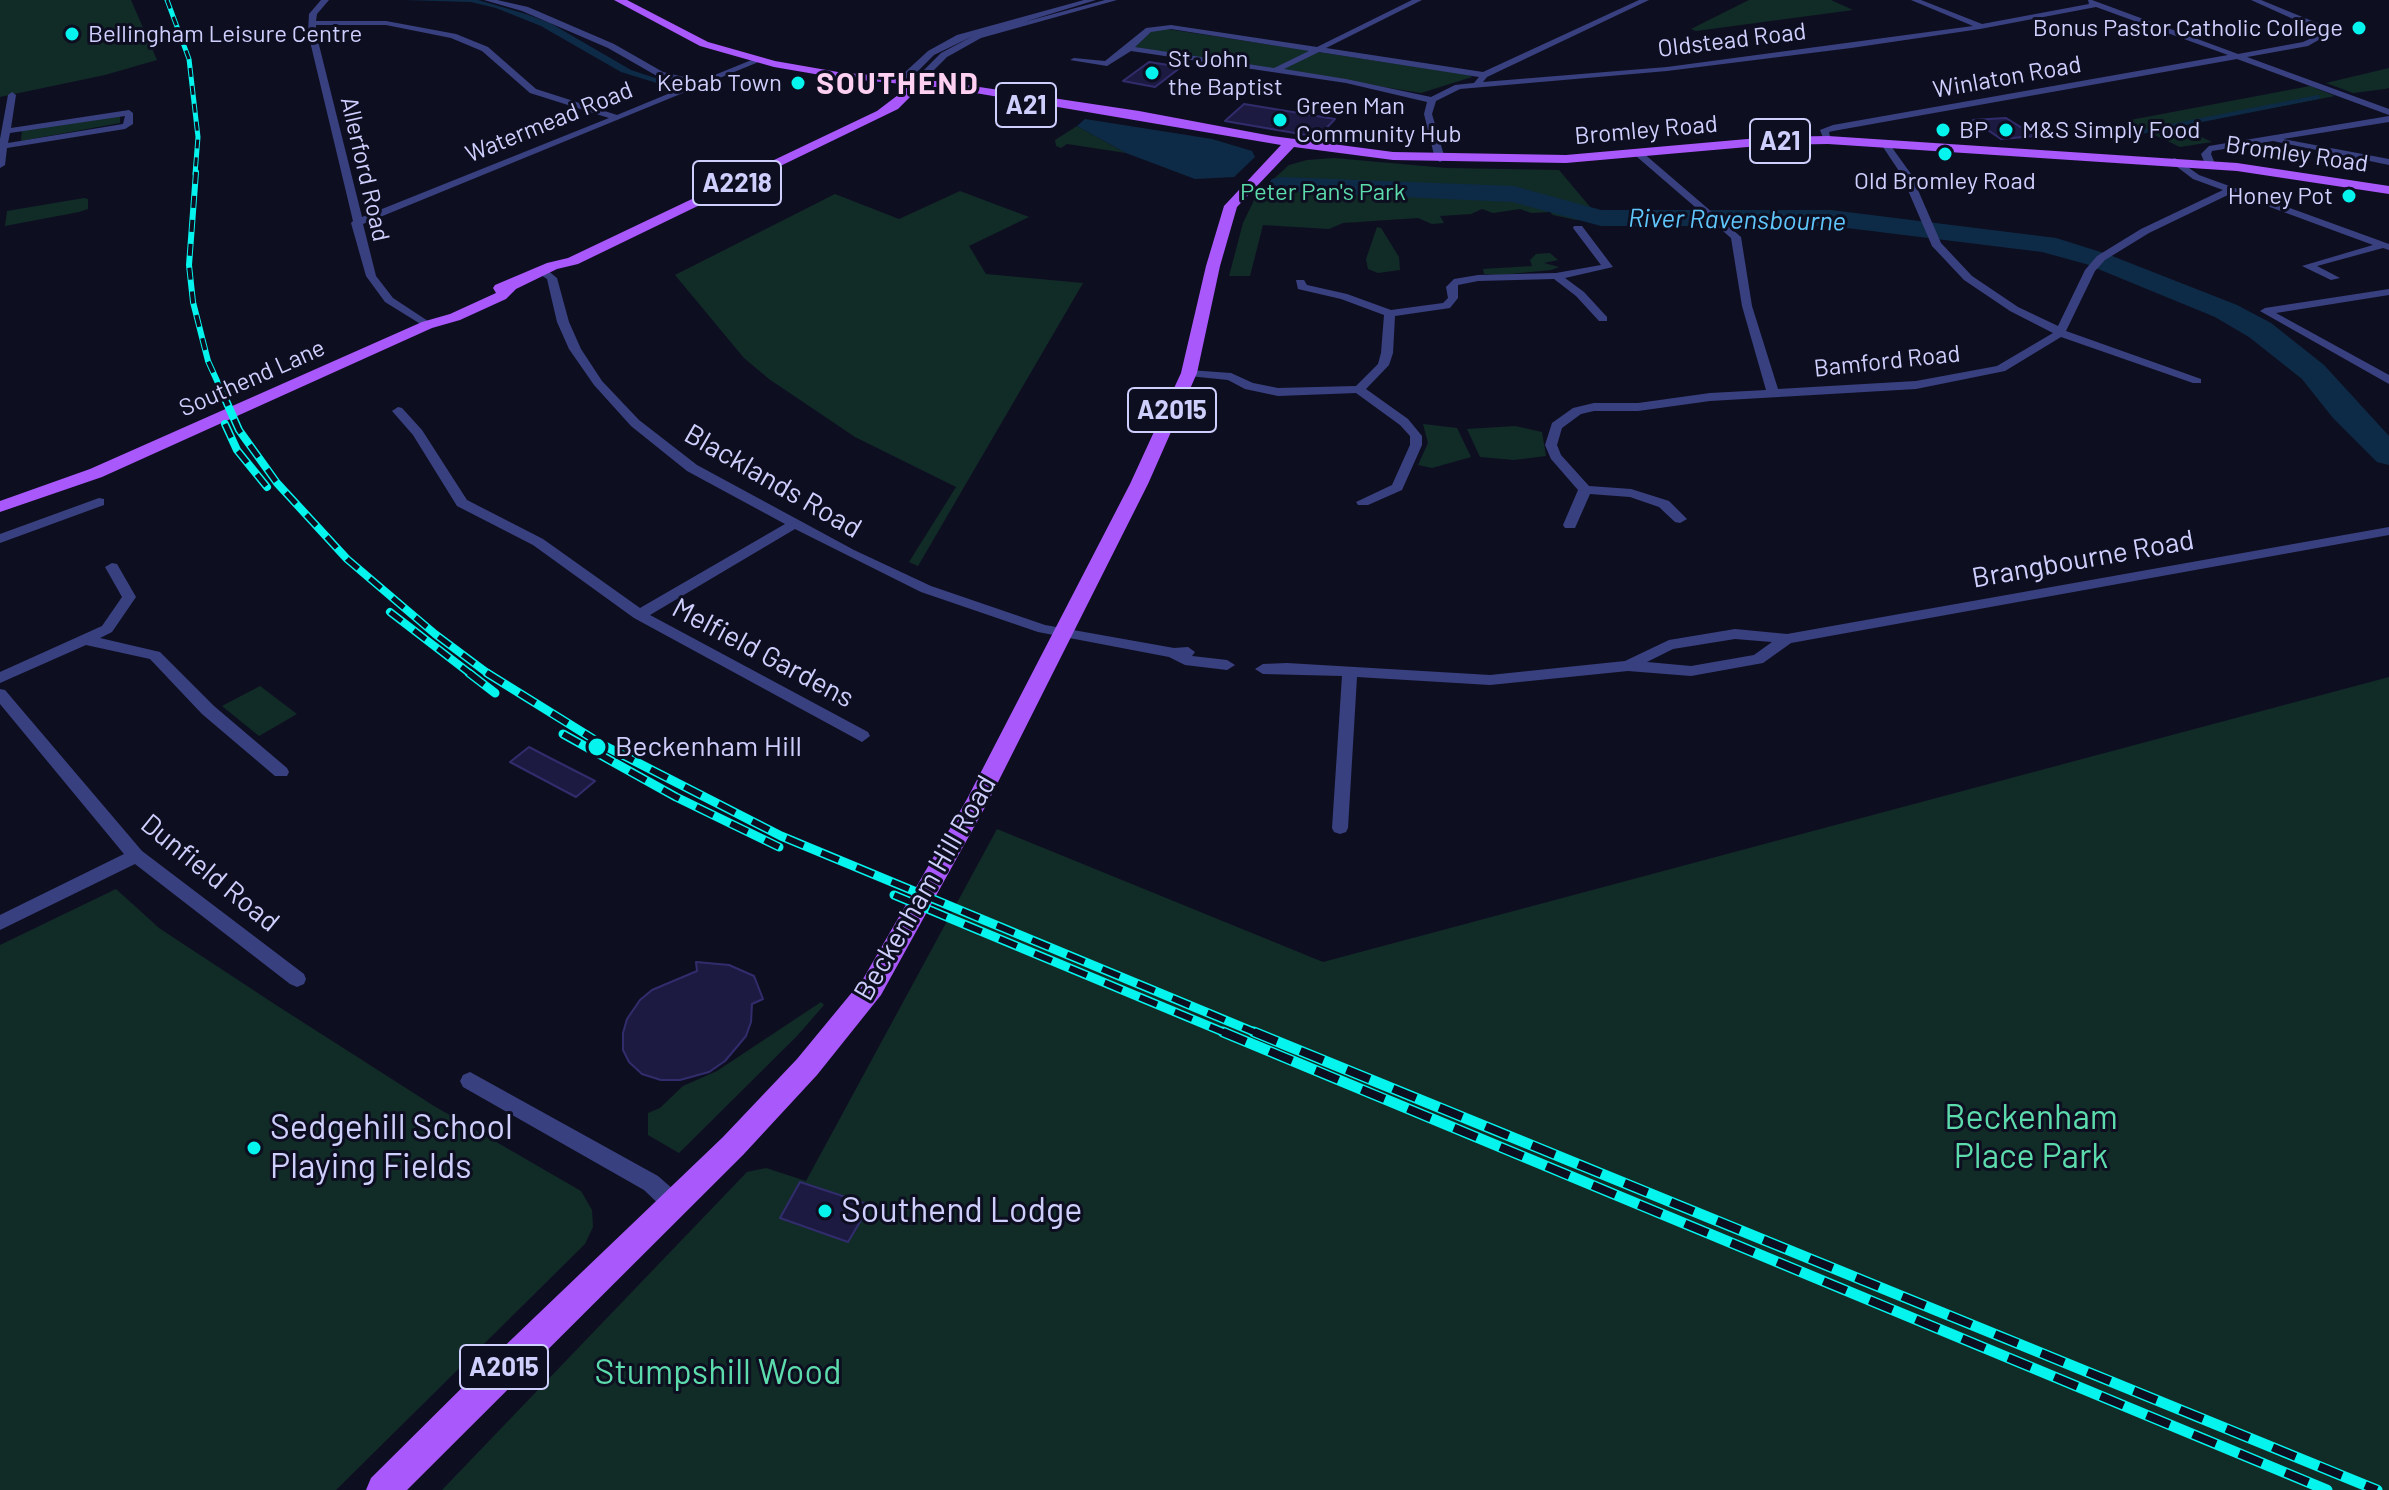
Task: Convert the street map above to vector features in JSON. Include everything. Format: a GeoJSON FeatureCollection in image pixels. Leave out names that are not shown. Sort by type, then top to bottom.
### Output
{"type":"FeatureCollection","features":[{"type":"Feature","properties":{"kind":"main road","name":"Bromley Road"},"geometry":{"type":"LineString","coordinates":[[619,0],[704,44],[757,61],[852,80],[906,84],[1133,121],[1147,119],[1307,145],[1440,159],[1566,159],[1770,141],[1828,140],[2210,164],[2389,190]]}},
{"type":"Feature","properties":{"kind":"main road","name":"Southend Lane"},"geometry":{"type":"LineString","coordinates":[[0,507],[96,473],[427,325],[455,317],[501,296],[511,286],[547,268],[573,261],[711,191],[894,107],[909,92],[906,84]]}},
{"type":"Feature","properties":{"kind":"main road"},"geometry":{"type":"LineString","coordinates":[[1249,136],[1275,161]]}},
{"type":"Feature","properties":{"kind":"main road","name":"Beckenham Hill Road"},"geometry":{"type":"LineString","coordinates":[[383,1490],[733,1146],[832,1038],[872,987],[978,800],[1117,532],[1189,373],[1231,206],[1291,142]]}},
{"type":"Feature","properties":{"kind":"main road","name":"Beckenham Hill Road"},"geometry":{"type":"LineString","coordinates":[[1275,161],[1299,154],[1307,145]]}},
{"type":"Feature","properties":{"kind":"main road","name":"Southend Lane"},"geometry":{"type":"LineString","coordinates":[[0,519],[48,501],[96,473]]}},
{"type":"Feature","properties":{"kind":"street"},"geometry":{"type":"LineString","coordinates":[[325,0],[313,14],[312,23],[386,23],[453,36],[485,49],[533,91],[615,117]]}},
{"type":"Feature","properties":{"kind":"street"},"geometry":{"type":"LineString","coordinates":[[488,0],[525,9],[611,46],[660,74],[701,84]]}},
{"type":"Feature","properties":{"kind":"street"},"geometry":{"type":"LineString","coordinates":[[906,84],[922,77],[944,55],[978,36],[1090,1],[1113,0]]}},
{"type":"Feature","properties":{"kind":"street"},"geometry":{"type":"LineString","coordinates":[[1276,70],[1418,0]]}},
{"type":"Feature","properties":{"kind":"street"},"geometry":{"type":"LineString","coordinates":[[1477,85],[1484,75],[1645,0]]}},
{"type":"Feature","properties":{"kind":"street"},"geometry":{"type":"LineString","coordinates":[[1915,0],[1980,27]]}},
{"type":"Feature","properties":{"kind":"street"},"geometry":{"type":"LineString","coordinates":[[2086,0],[2389,112]]}},
{"type":"Feature","properties":{"kind":"street","name":"Winlaton Road"},"geometry":{"type":"LineString","coordinates":[[1828,140],[1824,130],[2241,56],[2305,44],[2318,38],[2319,31],[2314,25],[2255,0]]}},
{"type":"Feature","properties":{"kind":"street","name":"Oldstead Road"},"geometry":{"type":"LineString","coordinates":[[1432,100],[1458,87],[1667,69],[1980,27],[2098,4]]}},
{"type":"Feature","properties":{"kind":"street","name":"Allerford Road"},"geometry":{"type":"LineString","coordinates":[[312,23],[356,223],[371,276],[389,300],[427,325]]}},
{"type":"Feature","properties":{"kind":"street"},"geometry":{"type":"LineString","coordinates":[[1074,60],[1107,64],[1146,31],[1166,27],[1484,75]]}},
{"type":"Feature","properties":{"kind":"street"},"geometry":{"type":"LineString","coordinates":[[1129,48],[1401,91],[1432,100],[1428,114],[1440,159]]}},
{"type":"Feature","properties":{"kind":"street","name":"Watermead Road"},"geometry":{"type":"LineString","coordinates":[[356,223],[757,61]]}},
{"type":"Feature","properties":{"kind":"street"},"geometry":{"type":"LineString","coordinates":[[0,165],[12,95]]}},
{"type":"Feature","properties":{"kind":"street"},"geometry":{"type":"LineString","coordinates":[[129,113],[129,124],[125,126],[4,139],[129,113]]}},
{"type":"Feature","properties":{"kind":"street"},"geometry":{"type":"LineString","coordinates":[[2210,164],[2206,154],[2209,149],[2389,119]]}},
{"type":"Feature","properties":{"kind":"street"},"geometry":{"type":"LineString","coordinates":[[2376,121],[2389,126]]}},
{"type":"Feature","properties":{"kind":"street"},"geometry":{"type":"LineString","coordinates":[[2267,139],[2389,162]]}},
{"type":"Feature","properties":{"kind":"street"},"geometry":{"type":"LineString","coordinates":[[1885,144],[1906,174],[1936,244],[1968,278],[1991,296],[2060,333],[2197,381]]}},
{"type":"Feature","properties":{"kind":"street"},"geometry":{"type":"LineString","coordinates":[[1639,154],[1736,237],[1747,306],[1773,393]]}},
{"type":"Feature","properties":{"kind":"street"},"geometry":{"type":"LineString","coordinates":[[2175,161],[2196,177],[2386,246]]}},
{"type":"Feature","properties":{"kind":"street"},"geometry":{"type":"LineString","coordinates":[[2060,333],[2090,270],[2101,258],[2145,231],[2233,189]]}},
{"type":"Feature","properties":{"kind":"street"},"geometry":{"type":"LineString","coordinates":[[1300,282],[1302,287],[1343,296],[1390,313],[1446,306],[1453,298],[1451,287],[1454,282],[1462,280],[1556,276],[1608,267],[1578,228]]}},
{"type":"Feature","properties":{"kind":"street"},"geometry":{"type":"LineString","coordinates":[[2335,278],[2307,266],[2386,246]]}},
{"type":"Feature","properties":{"kind":"street","name":"Blacklands Road"},"geometry":{"type":"LineString","coordinates":[[547,268],[563,322],[575,349],[598,383],[635,423],[692,468],[926,589],[1043,629],[1065,633]]}},
{"type":"Feature","properties":{"kind":"street"},"geometry":{"type":"LineString","coordinates":[[1556,276],[1580,294],[1603,319]]}},
{"type":"Feature","properties":{"kind":"street"},"geometry":{"type":"LineString","coordinates":[[2389,301],[2383,293],[2265,311],[2389,380]]}},
{"type":"Feature","properties":{"kind":"street"},"geometry":{"type":"LineString","coordinates":[[1359,389],[1383,365],[1390,313]]}},
{"type":"Feature","properties":{"kind":"street","name":"Bamford Road"},"geometry":{"type":"LineString","coordinates":[[1585,490],[1555,456],[1551,445],[1556,426],[1577,411],[1710,397],[1916,385],[1961,378],[2001,369],[2060,333]]}},
{"type":"Feature","properties":{"kind":"street"},"geometry":{"type":"LineString","coordinates":[[1189,373],[1231,377],[1249,386],[1278,392],[1359,389],[1404,422],[1416,436],[1413,454],[1397,487],[1363,502]]}},
{"type":"Feature","properties":{"kind":"street","name":"Melfield Gardens"},"geometry":{"type":"LineString","coordinates":[[398,411],[418,433],[462,503],[538,542],[639,615],[862,736]]}},
{"type":"Feature","properties":{"kind":"street"},"geometry":{"type":"LineString","coordinates":[[1570,525],[1585,490],[1631,493],[1664,504],[1680,519]]}},
{"type":"Feature","properties":{"kind":"street"},"geometry":{"type":"LineString","coordinates":[[0,539],[99,502]]}},
{"type":"Feature","properties":{"kind":"street","name":"Melfield Gardens"},"geometry":{"type":"LineString","coordinates":[[639,615],[795,523]]}},
{"type":"Feature","properties":{"kind":"street","name":"Brangbourne Road"},"geometry":{"type":"LineString","coordinates":[[1628,666],[1669,645],[1735,634],[1787,639],[2389,531]]}},
{"type":"Feature","properties":{"kind":"street"},"geometry":{"type":"LineString","coordinates":[[0,678],[107,629],[129,597],[112,567]]}},
{"type":"Feature","properties":{"kind":"street"},"geometry":{"type":"LineString","coordinates":[[1065,633],[1181,652],[1185,660],[1227,665]]}},
{"type":"Feature","properties":{"kind":"street","name":"Brangbourne Road"},"geometry":{"type":"LineString","coordinates":[[1264,665],[1490,680],[1628,666],[1691,671],[1758,659],[1787,639]]}},
{"type":"Feature","properties":{"kind":"street"},"geometry":{"type":"LineString","coordinates":[[85,640],[155,655],[208,710],[281,772]]}},
{"type":"Feature","properties":{"kind":"street"},"geometry":{"type":"LineString","coordinates":[[1340,828],[1350,672]]}},
{"type":"Feature","properties":{"kind":"street","name":"Dunfield Road"},"geometry":{"type":"LineString","coordinates":[[0,694],[136,856],[297,979]]}},
{"type":"Feature","properties":{"kind":"street"},"geometry":{"type":"LineString","coordinates":[[0,923],[136,856]]}},
{"type":"Feature","properties":{"kind":"street"},"geometry":{"type":"LineString","coordinates":[[470,1081],[651,1183],[674,1204]]}},
{"type":"Feature","properties":{"kind":"green space","name":"Bellingham Leisure Centre"},"geometry":{"type":"Polygon","coordinates":[[[0,0],[131,0],[157,60],[105,75],[0,97],[0,0]]]}},
{"type":"Feature","properties":{"kind":"green space"},"geometry":{"type":"Polygon","coordinates":[[[1749,0],[1831,0],[1853,10],[1696,31],[1691,29],[1749,0]]]}},
{"type":"Feature","properties":{"kind":"green space"},"geometry":{"type":"Polygon","coordinates":[[[1167,29],[1472,77],[1421,93],[1134,47],[1152,31],[1167,29]]]}},
{"type":"Feature","properties":{"kind":"green space"},"geometry":{"type":"Polygon","coordinates":[[[2389,68],[2389,88],[2385,89],[2353,93],[2326,83],[2389,68]]]}},
{"type":"Feature","properties":{"kind":"green space"},"geometry":{"type":"Polygon","coordinates":[[[2310,86],[2335,96],[2178,126],[2212,142],[2180,147],[2125,121],[2310,86]]]}},
{"type":"Feature","properties":{"kind":"green space"},"geometry":{"type":"Polygon","coordinates":[[[120,116],[120,123],[21,141],[22,130],[120,116]]]}},
{"type":"Feature","properties":{"kind":"green space"},"geometry":{"type":"Polygon","coordinates":[[[1077,126],[1126,153],[1067,144],[1061,148],[1056,146],[1055,140],[1077,126]]]}},
{"type":"Feature","properties":{"kind":"green space","name":"Peter Pan's Park"},"geometry":{"type":"Polygon","coordinates":[[[1334,158],[1446,168],[1559,170],[1602,221],[1576,220],[1550,212],[1531,213],[1520,209],[1493,213],[1482,209],[1471,214],[1440,216],[1444,223],[1432,224],[1418,218],[1343,223],[1329,229],[1263,225],[1250,276],[1229,276],[1243,223],[1257,194],[1289,165],[1334,158]]]}},
{"type":"Feature","properties":{"kind":"green space"},"geometry":{"type":"Polygon","coordinates":[[[960,191],[1029,217],[969,246],[986,274],[1083,283],[918,566],[909,562],[956,487],[855,437],[769,379],[744,358],[675,275],[835,194],[899,219],[960,191]]]}},
{"type":"Feature","properties":{"kind":"green space"},"geometry":{"type":"Polygon","coordinates":[[[88,199],[88,209],[5,226],[7,211],[88,199]]]}},
{"type":"Feature","properties":{"kind":"green space"},"geometry":{"type":"Polygon","coordinates":[[[1377,227],[1381,228],[1399,257],[1400,270],[1378,273],[1368,269],[1366,259],[1377,227]]]}},
{"type":"Feature","properties":{"kind":"green space"},"geometry":{"type":"Polygon","coordinates":[[[1550,253],[1558,260],[1544,263],[1559,267],[1500,275],[1484,274],[1483,269],[1532,266],[1530,260],[1536,254],[1550,253]]]}},
{"type":"Feature","properties":{"kind":"green space"},"geometry":{"type":"Polygon","coordinates":[[[1423,424],[1457,428],[1471,457],[1432,468],[1418,465],[1428,443],[1423,424]]]}},
{"type":"Feature","properties":{"kind":"green space"},"geometry":{"type":"Polygon","coordinates":[[[1515,426],[1542,432],[1546,456],[1514,460],[1480,457],[1467,429],[1515,426]]]}},
{"type":"Feature","properties":{"kind":"green space","name":"Beckenham Place Park"},"geometry":{"type":"Polygon","coordinates":[[[2389,677],[2389,1490],[442,1490],[747,1172],[766,1168],[806,1181],[997,829],[1323,962],[2389,677]]]}},
{"type":"Feature","properties":{"kind":"green space"},"geometry":{"type":"Polygon","coordinates":[[[260,686],[297,714],[259,736],[222,706],[260,686]]]}},
{"type":"Feature","properties":{"kind":"green space","name":"Sedgehill School Playing Fields"},"geometry":{"type":"Polygon","coordinates":[[[116,889],[159,928],[276,1005],[434,1106],[581,1191],[592,1210],[593,1227],[585,1244],[336,1490],[0,1490],[0,945],[116,889]]]}},
{"type":"Feature","properties":{"kind":"green space"},"geometry":{"type":"Polygon","coordinates":[[[821,1002],[824,1005],[797,1036],[679,1153],[648,1135],[648,1113],[660,1108],[683,1086],[717,1071],[821,1002]]]}},
{"type":"Feature","properties":{"kind":"water"},"geometry":{"type":"Polygon","coordinates":[[[405,0],[478,0],[526,14],[550,23],[631,70],[676,85],[670,87],[621,72],[541,26],[496,8],[471,2],[405,0]]]}},
{"type":"Feature","properties":{"kind":"water"},"geometry":{"type":"Polygon","coordinates":[[[1085,119],[1212,139],[1252,151],[1255,157],[1234,177],[1195,179],[1126,153],[1077,126],[1085,119]]]}},
{"type":"Feature","properties":{"kind":"building","name":"St John the Baptist"},"geometry":{"type":"Polygon","coordinates":[[[1149,62],[1181,67],[1155,87],[1123,81],[1149,62]]]}},
{"type":"Feature","properties":{"kind":"building","name":"Green Man Community Hub"},"geometry":{"type":"Polygon","coordinates":[[[1244,104],[1335,119],[1318,137],[1225,121],[1244,104]]]}},
{"type":"Feature","properties":{"kind":"building","name":"M&S Simply Food"},"geometry":{"type":"Polygon","coordinates":[[[2006,118],[2035,136],[2001,139],[1973,120],[2006,118]]]}},
{"type":"Feature","properties":{"kind":"building","name":"Beckenham Hill"},"geometry":{"type":"Polygon","coordinates":[[[529,747],[595,781],[576,797],[510,762],[529,747]]]}},
{"type":"Feature","properties":{"kind":"building"},"geometry":{"type":"Polygon","coordinates":[[[696,962],[729,965],[754,976],[763,999],[752,1004],[746,1036],[725,1061],[709,1072],[680,1080],[661,1080],[642,1074],[629,1062],[623,1050],[627,1019],[640,1000],[652,990],[697,971],[696,962]]]}},
{"type":"Feature","properties":{"kind":"building","name":"Southend Lodge"},"geometry":{"type":"Polygon","coordinates":[[[800,1182],[870,1205],[848,1242],[780,1218],[800,1182]]]}},
{"type":"Feature","properties":{"kind":"waterway"},"geometry":{"type":"LineString","coordinates":[[2141,132],[2318,97]]}},
{"type":"Feature","properties":{"kind":"waterway","name":"River Ravensbourne"},"geometry":{"type":"LineString","coordinates":[[1281,185],[1442,190],[1514,194],[1528,198]]}},
{"type":"Feature","properties":{"kind":"waterway","name":"River Ravensbourne"},"geometry":{"type":"LineString","coordinates":[[1540,202],[1601,218],[1831,218],[1935,231]]}},
{"type":"Feature","properties":{"kind":"waterway","name":"River Ravensbourne"},"geometry":{"type":"LineString","coordinates":[[1947,232],[2046,244],[2084,256]]}},
{"type":"Feature","properties":{"kind":"waterway","name":"River Ravensbourne"},"geometry":{"type":"LineString","coordinates":[[2097,260],[2226,311],[2260,330],[2313,372],[2345,411],[2389,455]]}},
{"type":"Feature","properties":{"kind":"railway"},"geometry":{"type":"LineString","coordinates":[[167,0],[189,59],[198,137],[195,174]]}},
{"type":"Feature","properties":{"kind":"railway"},"geometry":{"type":"LineString","coordinates":[[196,172],[189,265],[193,302],[208,361],[223,394]]}},
{"type":"Feature","properties":{"kind":"railway"},"geometry":{"type":"LineString","coordinates":[[222,392],[239,430],[277,483],[347,559],[435,634],[489,674]]}},
{"type":"Feature","properties":{"kind":"railway"},"geometry":{"type":"LineString","coordinates":[[225,424],[237,450],[267,487]]}},
{"type":"Feature","properties":{"kind":"railway"},"geometry":{"type":"LineString","coordinates":[[390,612],[472,675]]}},
{"type":"Feature","properties":{"kind":"railway"},"geometry":{"type":"LineString","coordinates":[[469,673],[495,693]]}},
{"type":"Feature","properties":{"kind":"railway"},"geometry":{"type":"LineString","coordinates":[[489,674],[603,745],[781,836],[1259,1034]]}},
{"type":"Feature","properties":{"kind":"railway"},"geometry":{"type":"LineString","coordinates":[[563,734],[676,797],[779,847]]}},
{"type":"Feature","properties":{"kind":"railway"},"geometry":{"type":"LineString","coordinates":[[894,895],[1228,1034]]}},
{"type":"Feature","properties":{"kind":"railway"},"geometry":{"type":"LineString","coordinates":[[1223,1032],[2327,1490]]}},
{"type":"Feature","properties":{"kind":"railway"},"geometry":{"type":"LineString","coordinates":[[1254,1032],[2377,1490]]}},
{"type":"Feature","properties":{"kind":"place","name":"Bonus Pastor Catholic College"},"geometry":{"type":"Point","coordinates":[2359,28]}},
{"type":"Feature","properties":{"kind":"place","name":"Bellingham Leisure Centre"},"geometry":{"type":"Point","coordinates":[72,34]}},
{"type":"Feature","properties":{"kind":"place","name":"St John the Baptist"},"geometry":{"type":"Point","coordinates":[1152,73]}},
{"type":"Feature","properties":{"kind":"place","name":"Kebab Town"},"geometry":{"type":"Point","coordinates":[798,83]}},
{"type":"Feature","properties":{"kind":"place","name":"Green Man Community Hub"},"geometry":{"type":"Point","coordinates":[1280,120]}},
{"type":"Feature","properties":{"kind":"place","name":"BP"},"geometry":{"type":"Point","coordinates":[1943,130]}},
{"type":"Feature","properties":{"kind":"place","name":"M&S Simply Food"},"geometry":{"type":"Point","coordinates":[2006,130]}},
{"type":"Feature","properties":{"kind":"place","name":"Old Bromley Road"},"geometry":{"type":"Point","coordinates":[1945,154]}},
{"type":"Feature","properties":{"kind":"place","name":"Honey Pot"},"geometry":{"type":"Point","coordinates":[2349,196]}},
{"type":"Feature","properties":{"kind":"place","name":"Beckenham Hill"},"geometry":{"type":"Point","coordinates":[597,747]}},
{"type":"Feature","properties":{"kind":"place","name":"Sedgehill School Playing Fields"},"geometry":{"type":"Point","coordinates":[254,1148]}},
{"type":"Feature","properties":{"kind":"place","name":"Southend Lodge"},"geometry":{"type":"Point","coordinates":[825,1211]}},
{"type":"Feature","properties":{"kind":"district","name":"SOUTHEND"},"geometry":{"type":"Point","coordinates":[898,84]}},
{"type":"Feature","properties":{"kind":"park label","name":"Stumpshill Wood"},"geometry":{"type":"Point","coordinates":[718,1373]}}]}
